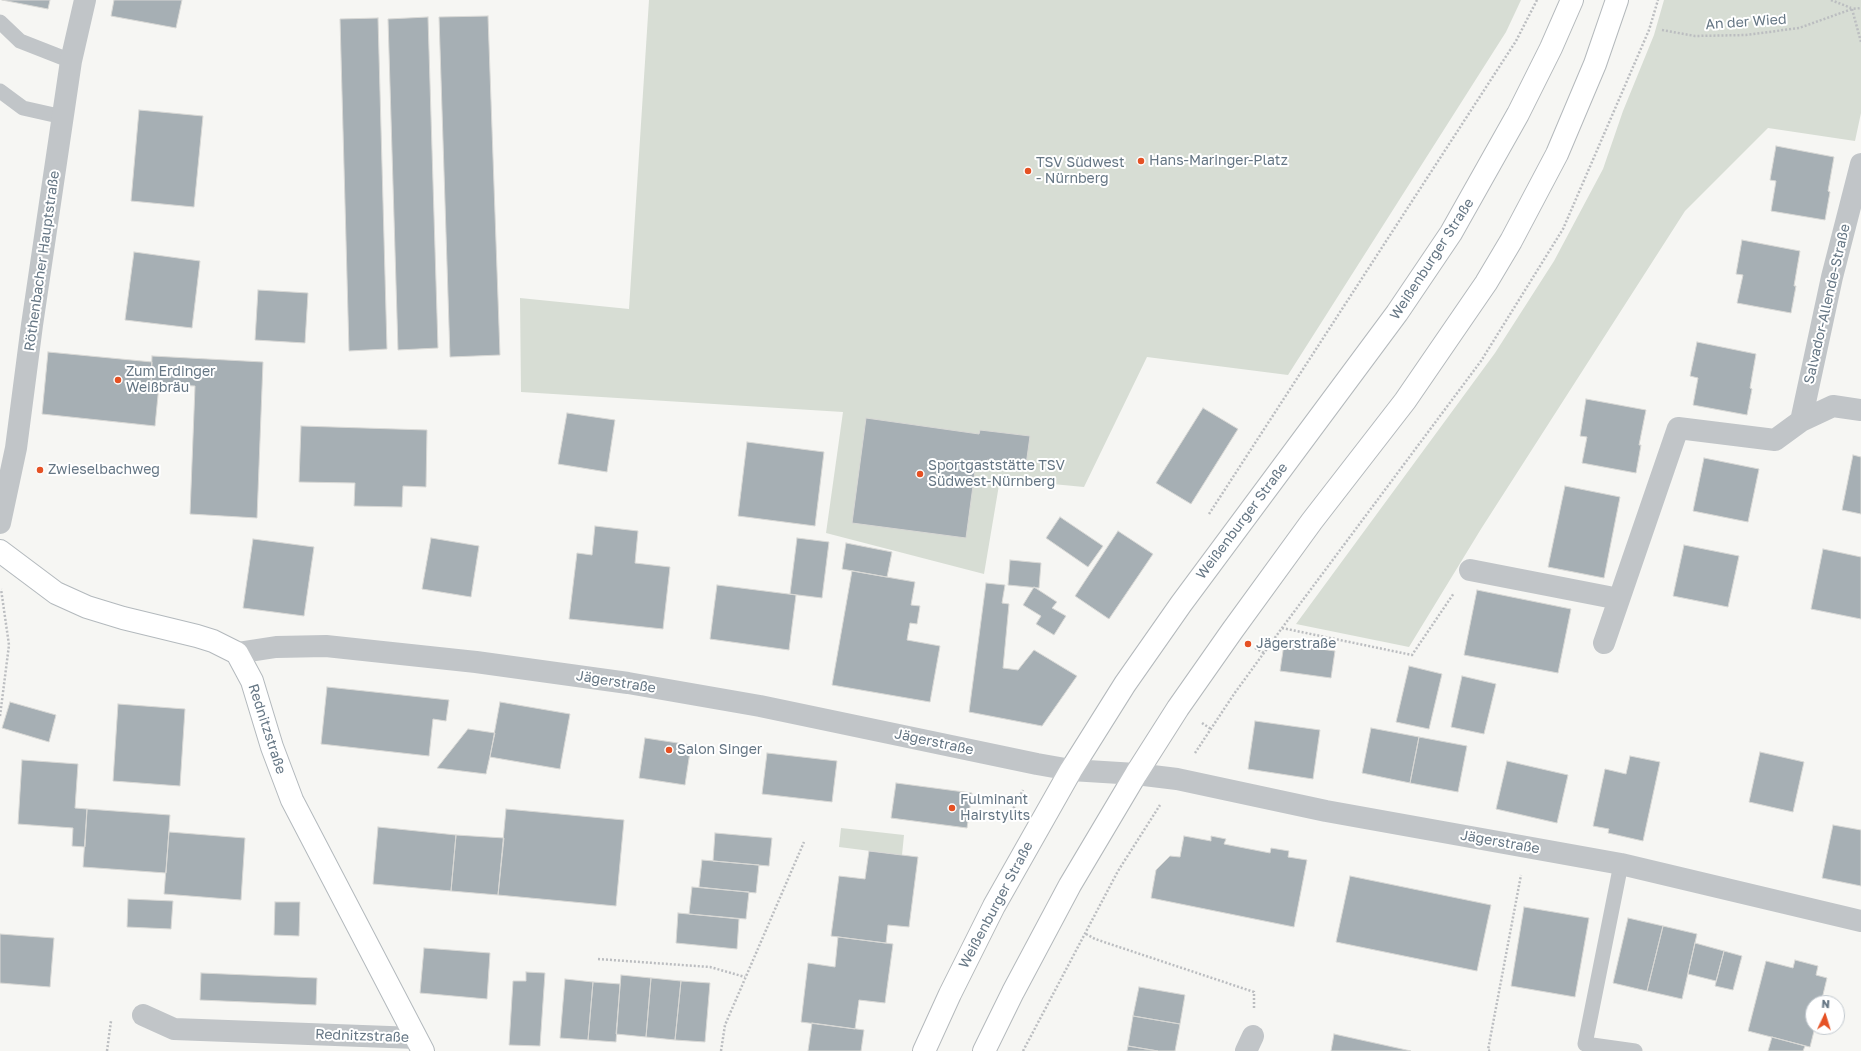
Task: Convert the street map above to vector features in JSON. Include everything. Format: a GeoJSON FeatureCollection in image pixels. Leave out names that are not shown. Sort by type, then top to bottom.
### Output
{"type":"FeatureCollection","features":[{"type":"Feature","properties":{"kind":"main road","name":"Weißenburger Straße"},"geometry":{"type":"LineString","coordinates":[[924,1051],[966,960],[994,906],[1071,770],[1125,684],[1181,604],[1397,313],[1451,233],[1515,121],[1551,48],[1572,0]]}},
{"type":"Feature","properties":{"kind":"main road"},"geometry":{"type":"LineString","coordinates":[[984,1051],[1013,992],[1070,885],[1136,774],[1178,708],[1232,631],[1317,516],[1405,401],[1486,283],[1511,242],[1557,154],[1595,64],[1617,0]]}},
{"type":"Feature","properties":{"kind":"main road"},"geometry":{"type":"LineString","coordinates":[[0,551],[56,593],[87,607],[123,618],[197,636],[213,641],[237,653]]}},
{"type":"Feature","properties":{"kind":"main road","name":"Rednitzstraße"},"geometry":{"type":"LineString","coordinates":[[237,653],[247,670],[254,687],[272,747],[292,800],[420,1044]]}},
{"type":"Feature","properties":{"kind":"street","name":"Röthenbacher Hauptstraße"},"geometry":{"type":"LineString","coordinates":[[0,523],[16,448],[32,324],[71,61],[85,0]]}},
{"type":"Feature","properties":{"kind":"street","name":"Salvador-Allende-Straße"},"geometry":{"type":"LineString","coordinates":[[1801,422],[1832,277],[1861,164]]}},
{"type":"Feature","properties":{"kind":"street"},"geometry":{"type":"LineString","coordinates":[[1604,643],[1678,428],[1775,440],[1801,422],[1832,406],[1861,410]]}},
{"type":"Feature","properties":{"kind":"street"},"geometry":{"type":"LineString","coordinates":[[1470,570],[1619,599]]}},
{"type":"Feature","properties":{"kind":"street","name":"Jägerstraße"},"geometry":{"type":"LineString","coordinates":[[237,653],[276,647],[326,646],[476,662],[628,683],[760,706],[1030,763],[1071,770],[1136,774],[1177,779],[1326,811],[1621,864],[1861,921]]}},
{"type":"Feature","properties":{"kind":"street","name":"Rednitzstraße"},"geometry":{"type":"LineString","coordinates":[[143,1015],[174,1029],[420,1044]]}},
{"type":"Feature","properties":{"kind":"lane"},"geometry":{"type":"LineString","coordinates":[[0,22],[20,41],[71,61]]}},
{"type":"Feature","properties":{"kind":"lane"},"geometry":{"type":"LineString","coordinates":[[0,90],[22,108],[63,117]]}},
{"type":"Feature","properties":{"kind":"lane"},"geometry":{"type":"LineString","coordinates":[[1621,864],[1585,1044],[1635,1051]]}},
{"type":"Feature","properties":{"kind":"path"},"geometry":{"type":"LineString","coordinates":[[1286,397],[1516,41],[1537,0]]}},
{"type":"Feature","properties":{"kind":"path","name":"An der Wied"},"geometry":{"type":"LineString","coordinates":[[1831,0],[1852,9]]}},
{"type":"Feature","properties":{"kind":"path","name":"An der Wied"},"geometry":{"type":"LineString","coordinates":[[1662,30],[1695,36],[1746,35],[1800,28],[1852,9],[1861,8]]}},
{"type":"Feature","properties":{"kind":"path"},"geometry":{"type":"LineString","coordinates":[[1852,9],[1861,42]]}},
{"type":"Feature","properties":{"kind":"path"},"geometry":{"type":"LineString","coordinates":[[1282,628],[1412,655],[1470,570]]}},
{"type":"Feature","properties":{"kind":"path"},"geometry":{"type":"LineString","coordinates":[[0,716],[9,645],[1,588]]}},
{"type":"Feature","properties":{"kind":"path"},"geometry":{"type":"LineString","coordinates":[[1023,1051],[1118,871],[1234,694],[1311,589]]}},
{"type":"Feature","properties":{"kind":"path"},"geometry":{"type":"LineString","coordinates":[[721,1051],[725,1025],[804,842]]}},
{"type":"Feature","properties":{"kind":"path"},"geometry":{"type":"LineString","coordinates":[[1490,1051],[1488,1050],[1526,846]]}},
{"type":"Feature","properties":{"kind":"path"},"geometry":{"type":"LineString","coordinates":[[1086,934],[1095,939],[1254,992],[1250,1044]]}},
{"type":"Feature","properties":{"kind":"path"},"geometry":{"type":"LineString","coordinates":[[598,959],[710,967],[745,977]]}},
{"type":"Feature","properties":{"kind":"path"},"geometry":{"type":"LineString","coordinates":[[107,1051],[111,1021]]}},
{"type":"Feature","properties":{"kind":"shaded area","name":"TSV Südwest - Nürnberg"},"geometry":{"type":"Polygon","coordinates":[[[649,0],[1521,0],[1506,32],[1288,375],[1147,357],[1084,487],[1000,479],[984,574],[826,533],[843,412],[521,392],[520,298],[629,309],[649,0]]]}},
{"type":"Feature","properties":{"kind":"shaded area"},"geometry":{"type":"Polygon","coordinates":[[[1664,0],[1861,0],[1861,113],[1855,141],[1768,128],[1685,211],[1481,529],[1409,647],[1296,624],[1495,353],[1554,261],[1603,169],[1623,111],[1654,35],[1664,0]]]}},
{"type":"Feature","properties":{"kind":"shaded area"},"geometry":{"type":"Polygon","coordinates":[[[841,828],[904,835],[902,855],[839,847],[841,828]]]}},
{"type":"Feature","properties":{"kind":"building"},"geometry":{"type":"Polygon","coordinates":[[[2,0],[50,0],[48,9],[2,0]]]}},
{"type":"Feature","properties":{"kind":"building"},"geometry":{"type":"Polygon","coordinates":[[[114,0],[182,0],[176,28],[111,16],[114,0]]]}},
{"type":"Feature","properties":{"kind":"building"},"geometry":{"type":"Polygon","coordinates":[[[488,16],[500,355],[450,357],[439,17],[488,16]]]}},
{"type":"Feature","properties":{"kind":"building"},"geometry":{"type":"Polygon","coordinates":[[[428,17],[438,348],[398,350],[388,19],[428,17]]]}},
{"type":"Feature","properties":{"kind":"building"},"geometry":{"type":"Polygon","coordinates":[[[378,18],[387,349],[349,351],[340,19],[378,18]]]}},
{"type":"Feature","properties":{"kind":"building"},"geometry":{"type":"Polygon","coordinates":[[[139,110],[203,116],[194,207],[131,201],[139,110]]]}},
{"type":"Feature","properties":{"kind":"building"},"geometry":{"type":"Polygon","coordinates":[[[1776,146],[1834,157],[1825,220],[1771,211],[1776,181],[1770,180],[1776,146]]]}},
{"type":"Feature","properties":{"kind":"building"},"geometry":{"type":"Polygon","coordinates":[[[1742,240],[1800,251],[1791,313],[1737,303],[1743,275],[1736,274],[1742,240]]]}},
{"type":"Feature","properties":{"kind":"building"},"geometry":{"type":"Polygon","coordinates":[[[134,252],[200,261],[192,328],[125,320],[134,252]]]}},
{"type":"Feature","properties":{"kind":"building"},"geometry":{"type":"Polygon","coordinates":[[[258,290],[308,293],[305,343],[255,340],[258,290]]]}},
{"type":"Feature","properties":{"kind":"building"},"geometry":{"type":"Polygon","coordinates":[[[1697,342],[1756,354],[1747,415],[1693,405],[1698,378],[1690,376],[1697,342]]]}},
{"type":"Feature","properties":{"kind":"building"},"geometry":{"type":"Polygon","coordinates":[[[48,352],[152,362],[151,384],[159,385],[155,426],[42,414],[48,352]]]}},
{"type":"Feature","properties":{"kind":"building"},"geometry":{"type":"Polygon","coordinates":[[[152,356],[263,362],[257,518],[190,514],[195,386],[151,384],[152,356]]]}},
{"type":"Feature","properties":{"kind":"building"},"geometry":{"type":"Polygon","coordinates":[[[1586,399],[1646,410],[1639,445],[1641,445],[1636,473],[1582,463],[1587,437],[1580,436],[1586,399]]]}},
{"type":"Feature","properties":{"kind":"building"},"geometry":{"type":"Polygon","coordinates":[[[1203,408],[1238,429],[1191,504],[1156,483],[1203,408]]]}},
{"type":"Feature","properties":{"kind":"building"},"geometry":{"type":"Polygon","coordinates":[[[567,413],[615,420],[607,472],[558,464],[567,413]]]}},
{"type":"Feature","properties":{"kind":"building"},"geometry":{"type":"Polygon","coordinates":[[[866,418],[979,434],[980,430],[1030,436],[1026,465],[987,460],[985,472],[975,471],[966,538],[852,523],[866,418]]]}},
{"type":"Feature","properties":{"kind":"building"},"geometry":{"type":"Polygon","coordinates":[[[301,426],[427,430],[426,487],[403,486],[402,507],[354,506],[355,483],[299,482],[301,426]]]}},
{"type":"Feature","properties":{"kind":"building"},"geometry":{"type":"Polygon","coordinates":[[[747,442],[824,452],[815,526],[738,516],[747,442]]]}},
{"type":"Feature","properties":{"kind":"building"},"geometry":{"type":"Polygon","coordinates":[[[1853,455],[1861,457],[1861,514],[1842,510],[1853,455]]]}},
{"type":"Feature","properties":{"kind":"building"},"geometry":{"type":"Polygon","coordinates":[[[1704,458],[1759,469],[1748,522],[1693,511],[1704,458]]]}},
{"type":"Feature","properties":{"kind":"building"},"geometry":{"type":"Polygon","coordinates":[[[1565,486],[1620,497],[1604,578],[1548,567],[1565,486]]]}},
{"type":"Feature","properties":{"kind":"building"},"geometry":{"type":"Polygon","coordinates":[[[1060,517],[1103,546],[1088,567],[1046,538],[1060,517]]]}},
{"type":"Feature","properties":{"kind":"building"},"geometry":{"type":"Polygon","coordinates":[[[595,526],[638,531],[635,563],[670,567],[663,629],[569,619],[577,553],[592,555],[595,526]]]}},
{"type":"Feature","properties":{"kind":"building"},"geometry":{"type":"Polygon","coordinates":[[[1118,531],[1153,554],[1109,619],[1075,596],[1118,531]]]}},
{"type":"Feature","properties":{"kind":"building"},"geometry":{"type":"Polygon","coordinates":[[[431,538],[479,546],[471,597],[422,589],[431,538]]]}},
{"type":"Feature","properties":{"kind":"building"},"geometry":{"type":"Polygon","coordinates":[[[797,538],[829,542],[822,598],[790,594],[797,538]]]}},
{"type":"Feature","properties":{"kind":"building"},"geometry":{"type":"Polygon","coordinates":[[[253,539],[314,547],[304,616],[243,608],[253,539]]]}},
{"type":"Feature","properties":{"kind":"building"},"geometry":{"type":"Polygon","coordinates":[[[846,543],[892,552],[887,577],[842,569],[846,543]]]}},
{"type":"Feature","properties":{"kind":"building"},"geometry":{"type":"Polygon","coordinates":[[[1684,545],[1739,556],[1728,607],[1673,596],[1684,545]]]}},
{"type":"Feature","properties":{"kind":"building"},"geometry":{"type":"Polygon","coordinates":[[[1823,549],[1861,557],[1861,619],[1811,609],[1823,549]]]}},
{"type":"Feature","properties":{"kind":"building"},"geometry":{"type":"Polygon","coordinates":[[[1010,560],[1041,563],[1039,588],[1008,585],[1010,560]]]}},
{"type":"Feature","properties":{"kind":"building"},"geometry":{"type":"Polygon","coordinates":[[[852,571],[915,582],[911,605],[920,606],[917,624],[910,623],[907,640],[940,646],[930,702],[832,685],[852,571]]]}},
{"type":"Feature","properties":{"kind":"building"},"geometry":{"type":"Polygon","coordinates":[[[986,583],[1005,585],[1002,603],[1009,604],[1003,668],[1018,670],[1034,650],[1077,676],[1042,726],[969,712],[986,583]]]}},
{"type":"Feature","properties":{"kind":"building"},"geometry":{"type":"Polygon","coordinates":[[[717,585],[796,595],[789,650],[710,639],[717,585]]]}},
{"type":"Feature","properties":{"kind":"building"},"geometry":{"type":"Polygon","coordinates":[[[1034,587],[1057,602],[1052,608],[1066,616],[1054,635],[1036,624],[1041,616],[1023,605],[1034,587]]]}},
{"type":"Feature","properties":{"kind":"building"},"geometry":{"type":"Polygon","coordinates":[[[1477,590],[1571,609],[1558,673],[1464,655],[1477,590]]]}},
{"type":"Feature","properties":{"kind":"building"},"geometry":{"type":"Polygon","coordinates":[[[1284,644],[1335,651],[1331,678],[1280,671],[1284,644]]]}},
{"type":"Feature","properties":{"kind":"building"},"geometry":{"type":"Polygon","coordinates":[[[1409,666],[1442,674],[1429,729],[1396,722],[1409,666]]]}},
{"type":"Feature","properties":{"kind":"building"},"geometry":{"type":"Polygon","coordinates":[[[1462,676],[1496,684],[1484,734],[1451,727],[1462,676]]]}},
{"type":"Feature","properties":{"kind":"building"},"geometry":{"type":"Polygon","coordinates":[[[327,687],[449,700],[446,721],[433,719],[429,756],[321,744],[327,687]]]}},
{"type":"Feature","properties":{"kind":"building"},"geometry":{"type":"Polygon","coordinates":[[[10,702],[56,715],[49,742],[2,728],[10,702]]]}},
{"type":"Feature","properties":{"kind":"building"},"geometry":{"type":"Polygon","coordinates":[[[500,702],[570,714],[560,769],[490,757],[500,702]]]}},
{"type":"Feature","properties":{"kind":"building"},"geometry":{"type":"Polygon","coordinates":[[[118,704],[185,709],[180,786],[113,781],[118,704]]]}},
{"type":"Feature","properties":{"kind":"building"},"geometry":{"type":"Polygon","coordinates":[[[1255,721],[1320,730],[1313,779],[1248,769],[1255,721]]]}},
{"type":"Feature","properties":{"kind":"building"},"geometry":{"type":"Polygon","coordinates":[[[1371,728],[1419,737],[1410,783],[1362,773],[1371,728]]]}},
{"type":"Feature","properties":{"kind":"building"},"geometry":{"type":"Polygon","coordinates":[[[468,729],[495,733],[486,774],[437,768],[468,729]]]}},
{"type":"Feature","properties":{"kind":"building"},"geometry":{"type":"Polygon","coordinates":[[[1419,737],[1467,746],[1458,792],[1410,783],[1419,737]]]}},
{"type":"Feature","properties":{"kind":"building"},"geometry":{"type":"Polygon","coordinates":[[[645,738],[691,745],[685,785],[639,778],[645,738]]]}},
{"type":"Feature","properties":{"kind":"building"},"geometry":{"type":"Polygon","coordinates":[[[1760,752],[1804,762],[1793,812],[1749,802],[1760,752]]]}},
{"type":"Feature","properties":{"kind":"building"},"geometry":{"type":"Polygon","coordinates":[[[767,753],[837,761],[832,802],[762,794],[767,753]]]}},
{"type":"Feature","properties":{"kind":"building"},"geometry":{"type":"Polygon","coordinates":[[[1630,756],[1660,762],[1643,841],[1608,833],[1609,829],[1593,826],[1605,769],[1626,774],[1630,756]]]}},
{"type":"Feature","properties":{"kind":"building"},"geometry":{"type":"Polygon","coordinates":[[[22,760],[78,764],[75,808],[87,809],[85,847],[72,846],[73,828],[18,824],[22,760]]]}},
{"type":"Feature","properties":{"kind":"building"},"geometry":{"type":"Polygon","coordinates":[[[1507,761],[1568,775],[1557,823],[1496,809],[1507,761]]]}},
{"type":"Feature","properties":{"kind":"building"},"geometry":{"type":"Polygon","coordinates":[[[896,783],[972,793],[967,828],[891,818],[896,783]]]}},
{"type":"Feature","properties":{"kind":"building"},"geometry":{"type":"Polygon","coordinates":[[[87,809],[170,815],[166,873],[83,867],[87,809]]]}},
{"type":"Feature","properties":{"kind":"building"},"geometry":{"type":"Polygon","coordinates":[[[506,809],[624,820],[616,906],[498,895],[506,809]]]}},
{"type":"Feature","properties":{"kind":"building"},"geometry":{"type":"Polygon","coordinates":[[[1833,825],[1861,830],[1861,886],[1822,878],[1833,825]]]}},
{"type":"Feature","properties":{"kind":"building"},"geometry":{"type":"Polygon","coordinates":[[[378,827],[456,835],[451,891],[373,884],[378,827]]]}},
{"type":"Feature","properties":{"kind":"building"},"geometry":{"type":"Polygon","coordinates":[[[169,832],[245,838],[241,900],[164,894],[169,832]]]}},
{"type":"Feature","properties":{"kind":"building"},"geometry":{"type":"Polygon","coordinates":[[[715,833],[772,838],[769,866],[713,861],[715,833]]]}},
{"type":"Feature","properties":{"kind":"building"},"geometry":{"type":"Polygon","coordinates":[[[456,835],[504,838],[498,895],[451,891],[456,835]]]}},
{"type":"Feature","properties":{"kind":"building"},"geometry":{"type":"Polygon","coordinates":[[[1184,836],[1211,841],[1211,836],[1226,839],[1224,844],[1270,853],[1271,848],[1289,851],[1288,857],[1307,860],[1294,927],[1151,898],[1156,870],[1170,856],[1180,857],[1184,836]]]}},
{"type":"Feature","properties":{"kind":"building"},"geometry":{"type":"Polygon","coordinates":[[[869,851],[918,857],[909,927],[888,925],[886,943],[831,936],[839,876],[865,879],[869,851]]]}},
{"type":"Feature","properties":{"kind":"building"},"geometry":{"type":"Polygon","coordinates":[[[702,860],[759,865],[756,893],[699,887],[702,860]]]}},
{"type":"Feature","properties":{"kind":"building"},"geometry":{"type":"Polygon","coordinates":[[[1350,876],[1491,905],[1477,971],[1336,942],[1350,876]]]}},
{"type":"Feature","properties":{"kind":"building"},"geometry":{"type":"Polygon","coordinates":[[[692,887],[749,892],[746,919],[689,914],[692,887]]]}},
{"type":"Feature","properties":{"kind":"building"},"geometry":{"type":"Polygon","coordinates":[[[128,899],[173,901],[171,929],[127,927],[128,899]]]}},
{"type":"Feature","properties":{"kind":"building"},"geometry":{"type":"Polygon","coordinates":[[[275,902],[300,902],[299,936],[274,935],[275,902]]]}},
{"type":"Feature","properties":{"kind":"building"},"geometry":{"type":"Polygon","coordinates":[[[1524,907],[1589,918],[1575,997],[1511,986],[1524,907]]]}},
{"type":"Feature","properties":{"kind":"building"},"geometry":{"type":"Polygon","coordinates":[[[678,913],[739,919],[737,949],[676,943],[678,913]]]}},
{"type":"Feature","properties":{"kind":"building"},"geometry":{"type":"Polygon","coordinates":[[[1628,918],[1663,926],[1647,991],[1613,983],[1628,918]]]}},
{"type":"Feature","properties":{"kind":"building"},"geometry":{"type":"Polygon","coordinates":[[[1663,926],[1697,934],[1682,999],[1647,991],[1663,926]]]}},
{"type":"Feature","properties":{"kind":"building"},"geometry":{"type":"Polygon","coordinates":[[[0,934],[54,938],[50,987],[0,983],[0,934]]]}},
{"type":"Feature","properties":{"kind":"building"},"geometry":{"type":"Polygon","coordinates":[[[838,937],[893,944],[885,1003],[859,1000],[855,1029],[801,1022],[808,963],[835,967],[838,937]]]}},
{"type":"Feature","properties":{"kind":"building"},"geometry":{"type":"Polygon","coordinates":[[[1695,943],[1724,951],[1716,981],[1688,974],[1695,943]]]}},
{"type":"Feature","properties":{"kind":"building"},"geometry":{"type":"Polygon","coordinates":[[[424,948],[490,953],[487,999],[420,993],[424,948]]]}},
{"type":"Feature","properties":{"kind":"building"},"geometry":{"type":"Polygon","coordinates":[[[1724,951],[1742,956],[1733,990],[1715,986],[1724,951]]]}},
{"type":"Feature","properties":{"kind":"building"},"geometry":{"type":"Polygon","coordinates":[[[1795,960],[1818,966],[1816,975],[1827,978],[1823,995],[1805,995],[1805,1035],[1813,1035],[1810,1047],[1748,1031],[1766,961],[1793,968],[1795,960]]]}},
{"type":"Feature","properties":{"kind":"building"},"geometry":{"type":"Polygon","coordinates":[[[526,972],[545,973],[540,1046],[509,1045],[513,981],[526,981],[526,972]]]}},
{"type":"Feature","properties":{"kind":"building"},"geometry":{"type":"Polygon","coordinates":[[[201,973],[317,978],[316,1005],[200,1000],[201,973]]]}},
{"type":"Feature","properties":{"kind":"building"},"geometry":{"type":"Polygon","coordinates":[[[621,975],[651,978],[646,1037],[616,1034],[621,975]]]}},
{"type":"Feature","properties":{"kind":"building"},"geometry":{"type":"Polygon","coordinates":[[[651,978],[681,981],[675,1040],[646,1037],[651,978]]]}},
{"type":"Feature","properties":{"kind":"building"},"geometry":{"type":"Polygon","coordinates":[[[565,979],[593,982],[588,1040],[560,1038],[565,979]]]}},
{"type":"Feature","properties":{"kind":"building"},"geometry":{"type":"Polygon","coordinates":[[[681,981],[710,983],[705,1042],[675,1040],[681,981]]]}},
{"type":"Feature","properties":{"kind":"building"},"geometry":{"type":"Polygon","coordinates":[[[593,982],[620,984],[616,1042],[588,1040],[593,982]]]}},
{"type":"Feature","properties":{"kind":"building"},"geometry":{"type":"Polygon","coordinates":[[[1139,987],[1185,995],[1180,1024],[1133,1016],[1139,987]]]}},
{"type":"Feature","properties":{"kind":"building"},"geometry":{"type":"Polygon","coordinates":[[[1133,1016],[1180,1024],[1175,1051],[1158,1051],[1128,1046],[1133,1016]]]}},
{"type":"Feature","properties":{"kind":"building"},"geometry":{"type":"Polygon","coordinates":[[[812,1023],[864,1030],[861,1051],[808,1051],[812,1023]]]}},
{"type":"Feature","properties":{"kind":"building"},"geometry":{"type":"Polygon","coordinates":[[[1334,1034],[1411,1051],[1331,1051],[1334,1034]]]}},
{"type":"Feature","properties":{"kind":"building"},"geometry":{"type":"Polygon","coordinates":[[[1772,1037],[1805,1046],[1803,1051],[1768,1051],[1772,1037]]]}},
{"type":"Feature","properties":{"kind":"building"},"geometry":{"type":"Polygon","coordinates":[[[1128,1046],[1158,1051],[1127,1051],[1128,1046]]]}},
{"type":"Feature","properties":{"kind":"place","name":"Hans-Maringer-Platz"},"geometry":{"type":"Point","coordinates":[1141,161]}},
{"type":"Feature","properties":{"kind":"place","name":"TSV Südwest - Nürnberg"},"geometry":{"type":"Point","coordinates":[1028,171]}},
{"type":"Feature","properties":{"kind":"place","name":"Zum Erdinger Weißbräu"},"geometry":{"type":"Point","coordinates":[118,380]}},
{"type":"Feature","properties":{"kind":"place","name":"Zwieselbachweg"},"geometry":{"type":"Point","coordinates":[40,470]}},
{"type":"Feature","properties":{"kind":"place","name":"Sportgaststätte TSV Südwest-Nürnberg"},"geometry":{"type":"Point","coordinates":[920,474]}},
{"type":"Feature","properties":{"kind":"place","name":"Jägerstraße"},"geometry":{"type":"Point","coordinates":[1248,644]}},
{"type":"Feature","properties":{"kind":"place","name":"Salon Singer"},"geometry":{"type":"Point","coordinates":[669,750]}},
{"type":"Feature","properties":{"kind":"place","name":"Fulminant Hairstylits"},"geometry":{"type":"Point","coordinates":[952,808]}}]}
